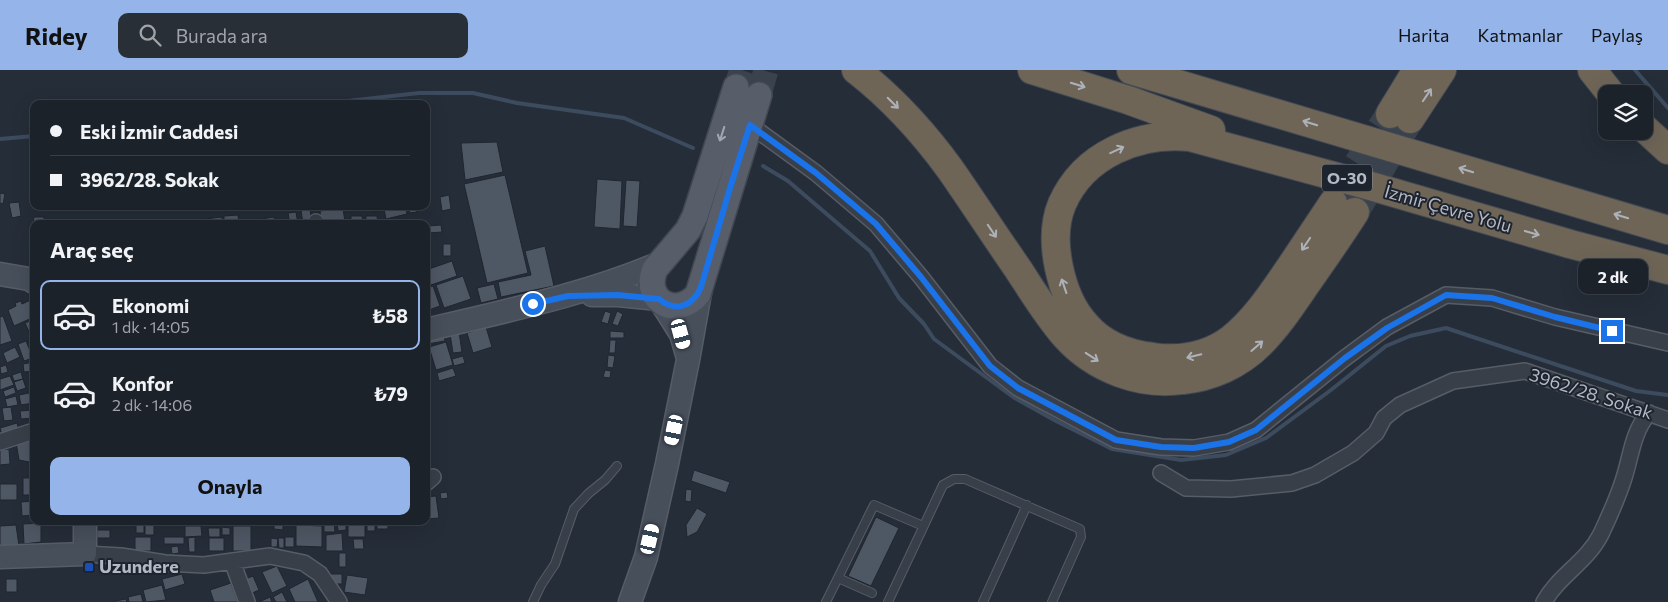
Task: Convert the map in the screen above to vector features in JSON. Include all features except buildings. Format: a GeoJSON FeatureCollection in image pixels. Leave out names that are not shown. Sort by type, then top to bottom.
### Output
{"type":"FeatureCollection","features":[{"type":"Feature","properties":{"kind":"highway"},"geometry":{"type":"LineString","coordinates":[[856,70],[895,105],[926,138],[950,169],[1042,305],[1067,338],[1091,357],[1126,375],[1141,379],[1164,381],[1200,378],[1216,373],[1243,358],[1259,346],[1280,320],[1344,208],[1253,318],[1230,339],[1213,350],[1195,356],[1176,359],[1139,356],[1110,345],[1086,325],[1064,289],[1056,242],[1059,216],[1062,204],[1072,187],[1092,164],[1115,150],[1130,144],[1175,136],[1190,138],[1374,187]]}},
{"type":"Feature","properties":{"kind":"highway","name":"İzmir Çevre Yolu"},"geometry":{"type":"LineString","coordinates":[[1032,70],[1128,100],[1374,187],[1570,244],[1668,270]]}},
{"type":"Feature","properties":{"kind":"highway","name":"O-30"},"geometry":{"type":"LineString","coordinates":[[1131,70],[1668,230]]}},
{"type":"Feature","properties":{"kind":"highway"},"geometry":{"type":"LineString","coordinates":[[1417,70],[1400,116],[1442,70]]}},
{"type":"Feature","properties":{"kind":"highway"},"geometry":{"type":"LineString","coordinates":[[1592,70],[1604,85]]}},
{"type":"Feature","properties":{"kind":"highway"},"geometry":{"type":"LineString","coordinates":[[1653,136],[1668,150]]}},
{"type":"Feature","properties":{"kind":"main road"},"geometry":{"type":"LineString","coordinates":[[748,91],[750,125],[698,294],[692,301],[681,306],[669,305],[659,299],[654,292],[651,284],[655,269],[688,230],[748,91]]}},
{"type":"Feature","properties":{"kind":"main road"},"geometry":{"type":"LineString","coordinates":[[660,263],[678,257],[690,261],[699,272],[701,287]]}},
{"type":"Feature","properties":{"kind":"street"},"geometry":{"type":"LineString","coordinates":[[750,125],[816,173],[876,224],[921,277],[990,366],[1018,388],[1116,440],[1161,447],[1194,448],[1229,442],[1256,430],[1345,358],[1387,328],[1446,295],[1492,298],[1555,317],[1668,343]]}},
{"type":"Feature","properties":{"kind":"street"},"geometry":{"type":"LineString","coordinates":[[430,329],[568,296],[627,277],[660,263]]}},
{"type":"Feature","properties":{"kind":"street"},"geometry":{"type":"LineString","coordinates":[[0,274],[30,280]]}},
{"type":"Feature","properties":{"kind":"street"},"geometry":{"type":"LineString","coordinates":[[630,602],[646,557],[688,360],[701,287]]}},
{"type":"Feature","properties":{"kind":"street"},"geometry":{"type":"LineString","coordinates":[[568,296],[618,295],[659,299],[681,334],[688,360]]}},
{"type":"Feature","properties":{"kind":"street","name":"3962/28. Sokak"},"geometry":{"type":"LineString","coordinates":[[1161,473],[1186,488],[1231,489],[1292,483],[1316,475],[1353,453],[1376,433],[1384,418],[1400,405],[1453,381],[1525,371],[1668,420]]}},
{"type":"Feature","properties":{"kind":"street"},"geometry":{"type":"LineString","coordinates":[[1544,602],[1550,592],[1584,558],[1600,536],[1623,480],[1637,430],[1649,413]]}},
{"type":"Feature","properties":{"kind":"street"},"geometry":{"type":"LineString","coordinates":[[0,442],[30,432]]}},
{"type":"Feature","properties":{"kind":"street"},"geometry":{"type":"LineString","coordinates":[[85,554],[86,525]]}},
{"type":"Feature","properties":{"kind":"street"},"geometry":{"type":"LineString","coordinates":[[0,561],[0,557],[85,554],[122,556],[165,563],[204,565],[270,556],[304,563],[320,574],[340,602]]}},
{"type":"Feature","properties":{"kind":"street"},"geometry":{"type":"LineString","coordinates":[[232,561],[247,602]]}},
{"type":"Feature","properties":{"kind":"lane"},"geometry":{"type":"LineString","coordinates":[[533,602],[541,585],[555,564],[574,509],[617,466]]}},
{"type":"Feature","properties":{"kind":"lane"},"geometry":{"type":"LineString","coordinates":[[888,602],[943,485],[954,479],[972,481],[1080,529],[1081,537],[1052,602]]}},
{"type":"Feature","properties":{"kind":"lane"},"geometry":{"type":"LineString","coordinates":[[826,602],[874,505],[924,526]]}},
{"type":"Feature","properties":{"kind":"lane"},"geometry":{"type":"LineString","coordinates":[[983,602],[1027,506]]}},
{"type":"Feature","properties":{"kind":"lane"},"geometry":{"type":"LineString","coordinates":[[838,578],[872,593]]}},
{"type":"Feature","properties":{"kind":"waterway"},"geometry":{"type":"LineString","coordinates":[[1635,70],[1668,108]]}},
{"type":"Feature","properties":{"kind":"waterway"},"geometry":{"type":"LineString","coordinates":[[357,100],[419,93],[473,93],[517,103],[624,118],[693,148]]}},
{"type":"Feature","properties":{"kind":"waterway"},"geometry":{"type":"LineString","coordinates":[[0,139],[30,136]]}},
{"type":"Feature","properties":{"kind":"waterway"},"geometry":{"type":"LineString","coordinates":[[763,166],[788,181],[870,251],[899,298],[924,324],[934,339],[1013,397],[1112,449],[1181,460],[1226,455],[1266,438],[1386,346],[1410,336],[1446,328],[1636,391],[1668,395]]}},
{"type":"Feature","properties":{"kind":"tunnel"},"geometry":{"type":"LineString","coordinates":[[736,87],[742,70]]}},
{"type":"Feature","properties":{"kind":"tunnel"},"geometry":{"type":"LineString","coordinates":[[759,95],[766,70]]}},
{"type":"Feature","properties":{"kind":"tunnel"},"geometry":{"type":"LineString","coordinates":[[1335,199],[1390,114]]}},
{"type":"Feature","properties":{"kind":"tunnel"},"geometry":{"type":"LineString","coordinates":[[1355,212],[1410,119]]}},
{"type":"Feature","properties":{"kind":"place","name":"Uzundere"},"geometry":{"type":"Point","coordinates":[89,567]}},
{"type":"Feature","properties":{"kind":"route"},"geometry":{"type":"LineString","coordinates":[[533,304],[568,296],[618,295],[659,299],[663,303],[674,306],[681,306],[692,301],[701,287],[750,125],[816,173],[876,224],[921,277],[990,366],[1018,388],[1116,440],[1161,447],[1194,448],[1229,442],[1256,430],[1345,358],[1387,328],[1446,295],[1492,298],[1555,317],[1612,331]]}}]}
